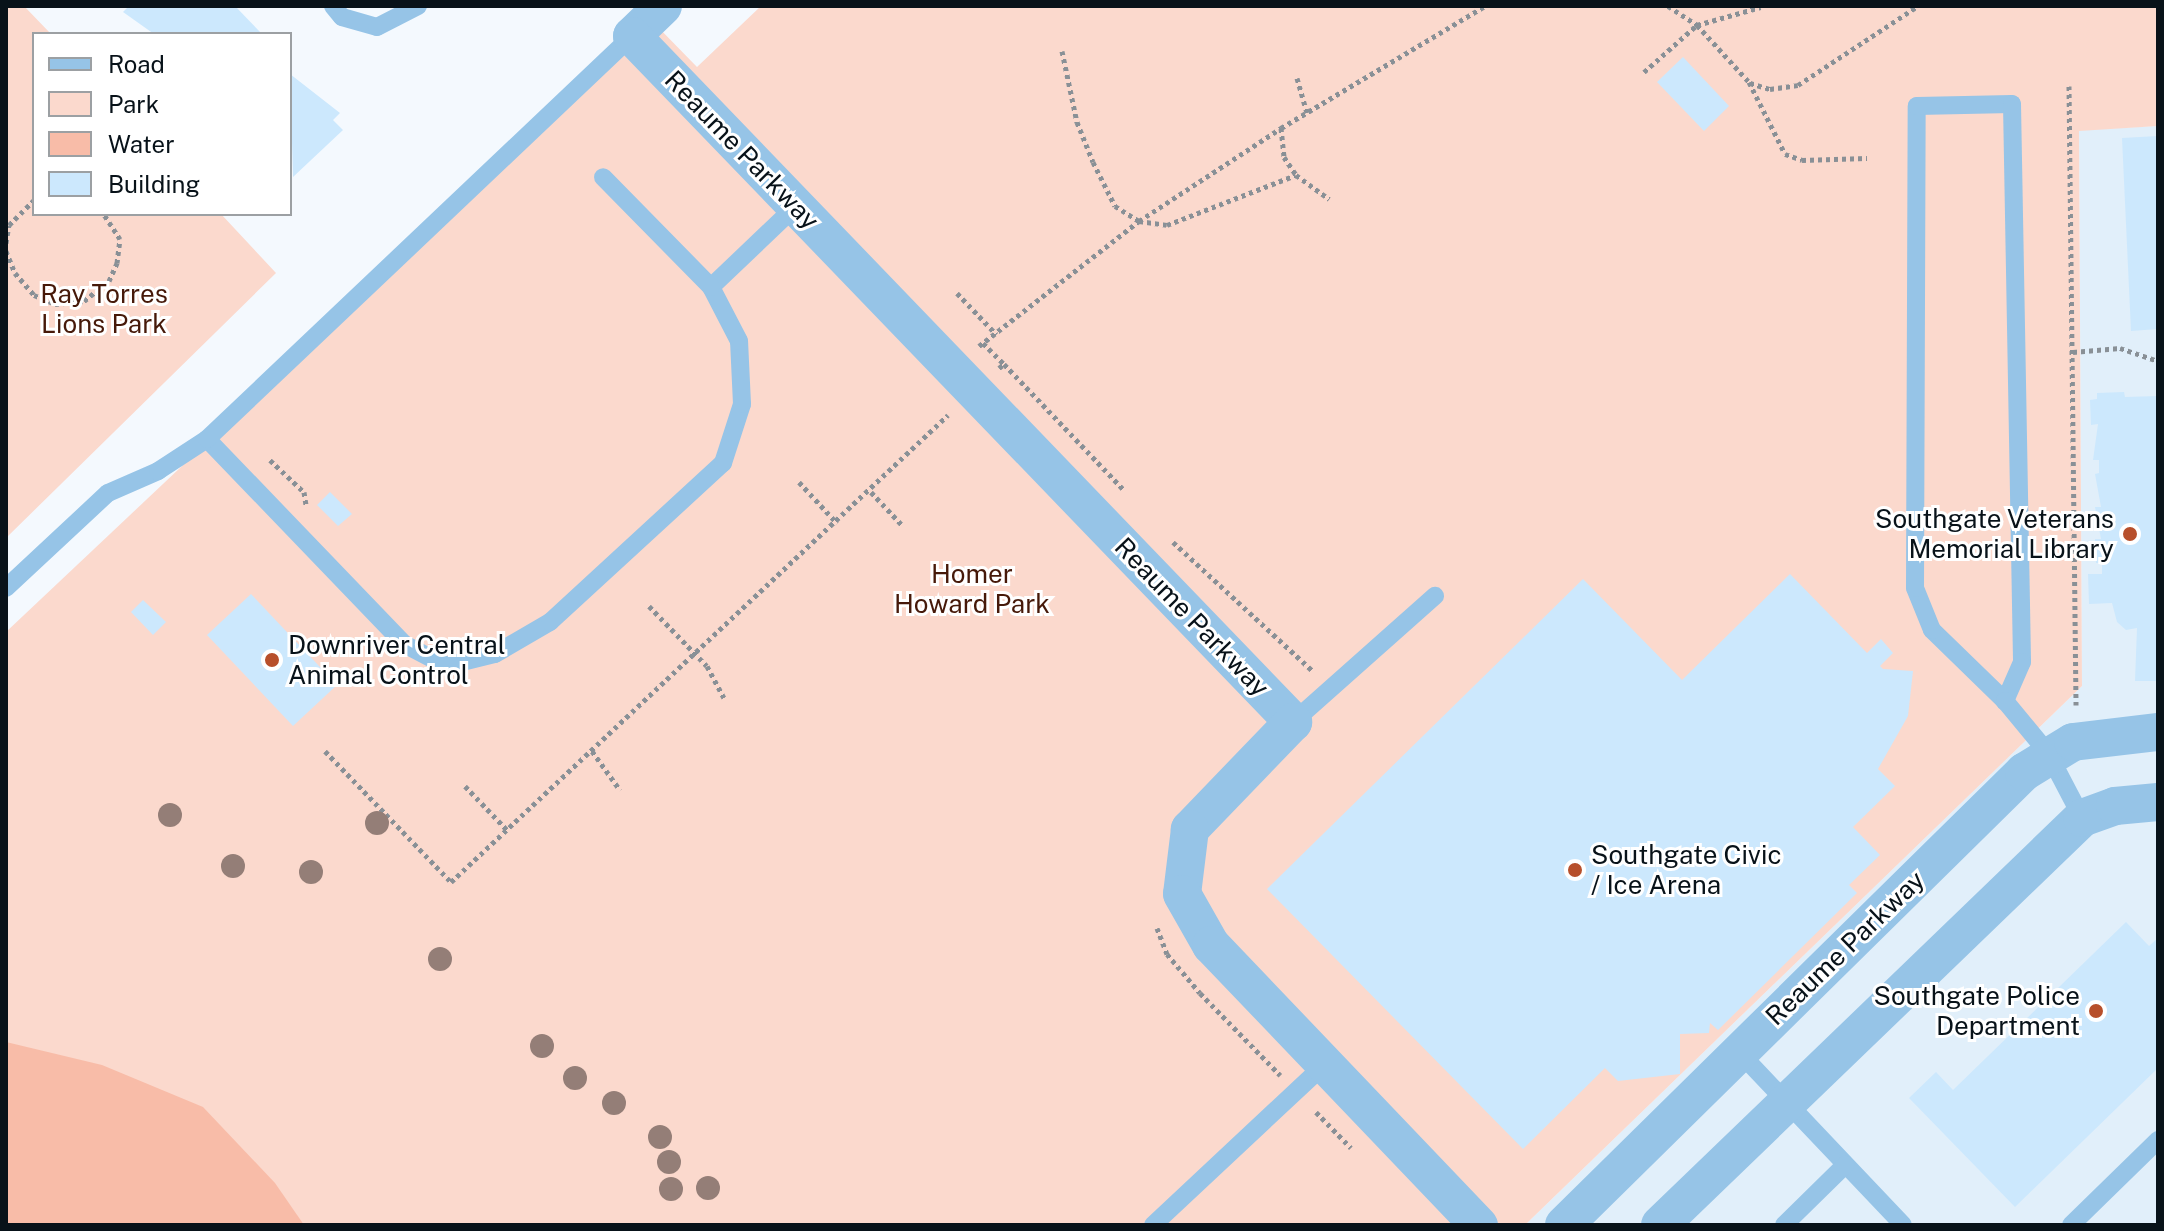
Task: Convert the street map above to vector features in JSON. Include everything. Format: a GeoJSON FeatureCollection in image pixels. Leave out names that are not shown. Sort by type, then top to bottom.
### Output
{"type":"FeatureCollection","features":[{"type":"Feature","properties":{"kind":"street"},"geometry":{"type":"LineString","coordinates":[[632,36],[663,6]]}},
{"type":"Feature","properties":{"kind":"street","name":"Reaume Parkway"},"geometry":{"type":"LineString","coordinates":[[632,36],[1293,722]]}},
{"type":"Feature","properties":{"kind":"street"},"geometry":{"type":"LineString","coordinates":[[1293,722],[1190,829],[1182,894],[1211,945],[1479,1225]]}},
{"type":"Feature","properties":{"kind":"street"},"geometry":{"type":"LineString","coordinates":[[2061,748],[2158,732]]}},
{"type":"Feature","properties":{"kind":"street","name":"Reaume Parkway"},"geometry":{"type":"LineString","coordinates":[[1564,1225],[1739,1052],[2061,748]]}},
{"type":"Feature","properties":{"kind":"street"},"geometry":{"type":"LineString","coordinates":[[1660,1225],[1786,1100],[2082,818],[2115,806],[2158,802]]}},
{"type":"Feature","properties":{"kind":"lane"},"geometry":{"type":"LineString","coordinates":[[333,6],[342,17],[377,27],[418,6]]}},
{"type":"Feature","properties":{"kind":"lane"},"geometry":{"type":"LineString","coordinates":[[6,588],[108,493],[158,471],[207,439],[632,36]]}},
{"type":"Feature","properties":{"kind":"lane"},"geometry":{"type":"LineString","coordinates":[[2005,701],[2022,662],[2012,104],[1917,106],[1915,588],[1932,630],[2005,701],[2061,748],[2082,818]]}},
{"type":"Feature","properties":{"kind":"lane"},"geometry":{"type":"LineString","coordinates":[[207,439],[404,644],[446,666],[495,654],[550,622],[723,463],[742,404],[739,341],[711,287],[603,177]]}},
{"type":"Feature","properties":{"kind":"lane"},"geometry":{"type":"LineString","coordinates":[[711,287],[796,206]]}},
{"type":"Feature","properties":{"kind":"lane"},"geometry":{"type":"LineString","coordinates":[[1293,722],[1435,596]]}},
{"type":"Feature","properties":{"kind":"lane"},"geometry":{"type":"LineString","coordinates":[[1739,1052],[1903,1225]]}},
{"type":"Feature","properties":{"kind":"lane"},"geometry":{"type":"LineString","coordinates":[[1153,1225],[1326,1063]]}},
{"type":"Feature","properties":{"kind":"lane"},"geometry":{"type":"LineString","coordinates":[[2071,1225],[2158,1140]]}},
{"type":"Feature","properties":{"kind":"lane"},"geometry":{"type":"LineString","coordinates":[[1784,1225],[1845,1165]]}},
{"type":"Feature","properties":{"kind":"path"},"geometry":{"type":"LineString","coordinates":[[967,355],[1139,221],[1281,128],[1485,6]]}},
{"type":"Feature","properties":{"kind":"path"},"geometry":{"type":"LineString","coordinates":[[1668,6],[1697,25],[1749,82],[1785,154],[1802,160],[1867,158]]}},
{"type":"Feature","properties":{"kind":"path"},"geometry":{"type":"LineString","coordinates":[[1749,82],[1770,89],[1798,85],[1918,6]]}},
{"type":"Feature","properties":{"kind":"path"},"geometry":{"type":"LineString","coordinates":[[1644,72],[1697,25],[1761,7]]}},
{"type":"Feature","properties":{"kind":"path"},"geometry":{"type":"LineString","coordinates":[[1062,51],[1077,122],[1093,162],[1115,206],[1139,221],[1167,225],[1296,175]]}},
{"type":"Feature","properties":{"kind":"path"},"geometry":{"type":"LineString","coordinates":[[1297,78],[1307,113]]}},
{"type":"Feature","properties":{"kind":"path"},"geometry":{"type":"LineString","coordinates":[[2061,748],[2073,352],[2069,86]]}},
{"type":"Feature","properties":{"kind":"path"},"geometry":{"type":"LineString","coordinates":[[1281,128],[1284,157],[1296,175],[1329,199]]}},
{"type":"Feature","properties":{"kind":"path"},"geometry":{"type":"LineString","coordinates":[[6,243],[9,225],[32,202]]}},
{"type":"Feature","properties":{"kind":"path"},"geometry":{"type":"LineString","coordinates":[[6,251],[15,273],[34,295],[55,304],[84,301],[109,281],[117,263],[120,239],[105,216]]}},
{"type":"Feature","properties":{"kind":"path"},"geometry":{"type":"LineString","coordinates":[[957,293],[996,334]]}},
{"type":"Feature","properties":{"kind":"path"},"geometry":{"type":"LineString","coordinates":[[983,343],[1129,495]]}},
{"type":"Feature","properties":{"kind":"path"},"geometry":{"type":"LineString","coordinates":[[2073,352],[2120,348],[2158,361]]}},
{"type":"Feature","properties":{"kind":"path"},"geometry":{"type":"LineString","coordinates":[[989,377],[1004,364]]}},
{"type":"Feature","properties":{"kind":"path"},"geometry":{"type":"LineString","coordinates":[[325,751],[451,882],[871,492],[955,408]]}},
{"type":"Feature","properties":{"kind":"path"},"geometry":{"type":"LineString","coordinates":[[799,482],[837,523]]}},
{"type":"Feature","properties":{"kind":"path"},"geometry":{"type":"LineString","coordinates":[[871,492],[902,525]]}},
{"type":"Feature","properties":{"kind":"path"},"geometry":{"type":"LineString","coordinates":[[1171,539],[1321,679]]}},
{"type":"Feature","properties":{"kind":"path"},"geometry":{"type":"LineString","coordinates":[[649,606],[697,654],[724,698]]}},
{"type":"Feature","properties":{"kind":"path"},"geometry":{"type":"LineString","coordinates":[[592,751],[620,790]]}},
{"type":"Feature","properties":{"kind":"path"},"geometry":{"type":"LineString","coordinates":[[465,786],[507,830]]}},
{"type":"Feature","properties":{"kind":"shaded area"},"geometry":{"type":"Polygon","coordinates":[[[2158,126],[2158,1225],[1525,1225],[2082,686],[2079,130],[2158,126]]]}},
{"type":"Feature","properties":{"kind":"green space","name":"Ray Torres Lions Park"},"geometry":{"type":"Polygon","coordinates":[[[6,6],[24,6],[49,32],[32,32],[32,216],[223,216],[276,273],[6,538],[6,6]]]}},
{"type":"Feature","properties":{"kind":"green space","name":"Homer Howard Park"},"geometry":{"type":"Polygon","coordinates":[[[761,6],[2158,6],[2158,126],[2079,131],[2082,686],[1525,1225],[6,1225],[6,632],[653,22],[697,67],[761,6]]]}},
{"type":"Feature","properties":{"kind":"water"},"geometry":{"type":"Polygon","coordinates":[[[6,1042],[102,1065],[203,1107],[275,1183],[304,1225],[6,1225],[6,1042]]]}},
{"type":"Feature","properties":{"kind":"building"},"geometry":{"type":"Polygon","coordinates":[[[129,6],[235,6],[260,32],[151,32],[123,12],[129,6]]]}},
{"type":"Feature","properties":{"kind":"building"},"geometry":{"type":"Polygon","coordinates":[[[1683,57],[1729,106],[1704,131],[1657,82],[1683,57]]]}},
{"type":"Feature","properties":{"kind":"building"},"geometry":{"type":"Polygon","coordinates":[[[292,76],[340,113],[333,120],[343,130],[293,177],[292,76]]]}},
{"type":"Feature","properties":{"kind":"building"},"geometry":{"type":"Polygon","coordinates":[[[2158,136],[2158,329],[2131,331],[2122,138],[2158,136]]]}},
{"type":"Feature","properties":{"kind":"building","name":"Southgate Veterans Memorial Library"},"geometry":{"type":"Polygon","coordinates":[[[2124,392],[2125,397],[2158,396],[2158,681],[2135,681],[2137,628],[2126,630],[2117,622],[2112,603],[2089,604],[2088,574],[2102,574],[2102,563],[2096,563],[2095,539],[2101,539],[2095,507],[2101,507],[2095,474],[2099,473],[2099,460],[2093,460],[2098,424],[2091,425],[2090,400],[2097,399],[2097,393],[2124,392]]]}},
{"type":"Feature","properties":{"kind":"building"},"geometry":{"type":"Polygon","coordinates":[[[330,492],[352,514],[338,526],[317,505],[330,492]]]}},
{"type":"Feature","properties":{"kind":"building","name":"Southgate Civic / Ice Arena"},"geometry":{"type":"Polygon","coordinates":[[[1790,574],[1867,653],[1881,639],[1893,653],[1880,666],[1883,669],[1913,671],[1908,716],[1878,769],[1895,786],[1853,827],[1880,855],[1849,885],[1857,893],[1718,1030],[1710,1023],[1709,1033],[1680,1034],[1680,1074],[1618,1081],[1605,1068],[1523,1149],[1267,889],[1583,579],[1682,680],[1790,574]]]}},
{"type":"Feature","properties":{"kind":"building","name":"Downriver Central Animal Control"},"geometry":{"type":"Polygon","coordinates":[[[251,594],[337,685],[293,726],[207,635],[251,594]]]}},
{"type":"Feature","properties":{"kind":"building"},"geometry":{"type":"Polygon","coordinates":[[[143,600],[166,622],[153,635],[131,612],[143,600]]]}},
{"type":"Feature","properties":{"kind":"building","name":"Southgate Police Department"},"geometry":{"type":"Polygon","coordinates":[[[2126,922],[2149,946],[2158,938],[2158,1068],[2015,1207],[1909,1098],[1936,1072],[1953,1090],[2126,922]]]}},
{"type":"Feature","properties":{"kind":"place","name":"Southgate Veterans Memorial Library"},"geometry":{"type":"Point","coordinates":[2130,534]}},
{"type":"Feature","properties":{"kind":"place","name":"Downriver Central Animal Control"},"geometry":{"type":"Point","coordinates":[272,660]}},
{"type":"Feature","properties":{"kind":"place","name":"Southgate Civic / Ice Arena"},"geometry":{"type":"Point","coordinates":[1575,870]}},
{"type":"Feature","properties":{"kind":"place","name":"Southgate Police Department"},"geometry":{"type":"Point","coordinates":[2096,1011]}}]}
